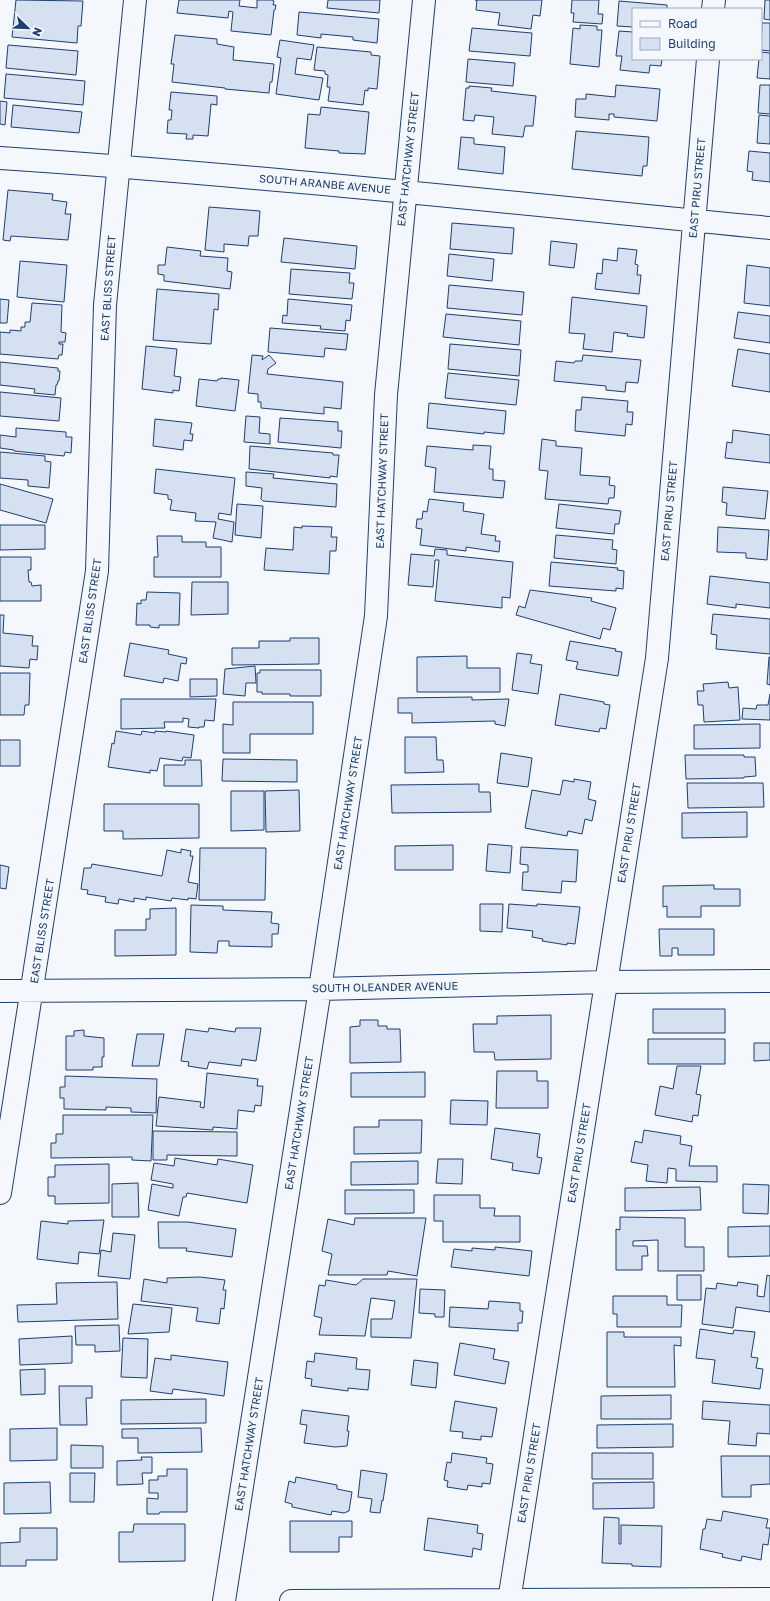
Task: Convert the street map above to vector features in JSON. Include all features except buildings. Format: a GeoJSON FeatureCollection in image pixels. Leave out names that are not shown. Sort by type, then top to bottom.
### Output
{"type":"FeatureCollection","features":[{"type":"Feature","properties":{"kind":"street","name":"EAST BLISS STREET"},"geometry":{"type":"LineString","coordinates":[[0,1193],[97,571],[105,305],[135,0]]}},
{"type":"Feature","properties":{"kind":"street","name":"EAST HATCHWAY STREET"},"geometry":{"type":"LineString","coordinates":[[224,1601],[320,989],[376,616],[386,394],[424,0]]}},
{"type":"Feature","properties":{"kind":"street","name":"EAST PIRU STREET"},"geometry":{"type":"LineString","coordinates":[[509,1600],[657,658],[708,60]]}},
{"type":"Feature","properties":{"kind":"street","name":"SOUTH ARANBE AVENUE"},"geometry":{"type":"LineString","coordinates":[[0,158],[118,166],[405,192],[770,228]]}},
{"type":"Feature","properties":{"kind":"street","name":"SOUTH OLEANDER AVENUE"},"geometry":{"type":"LineString","coordinates":[[0,991],[320,989],[606,982],[770,981]]}},
{"type":"Feature","properties":{"kind":"street"},"geometry":{"type":"LineString","coordinates":[[291,1601],[770,1599]]}}]}
